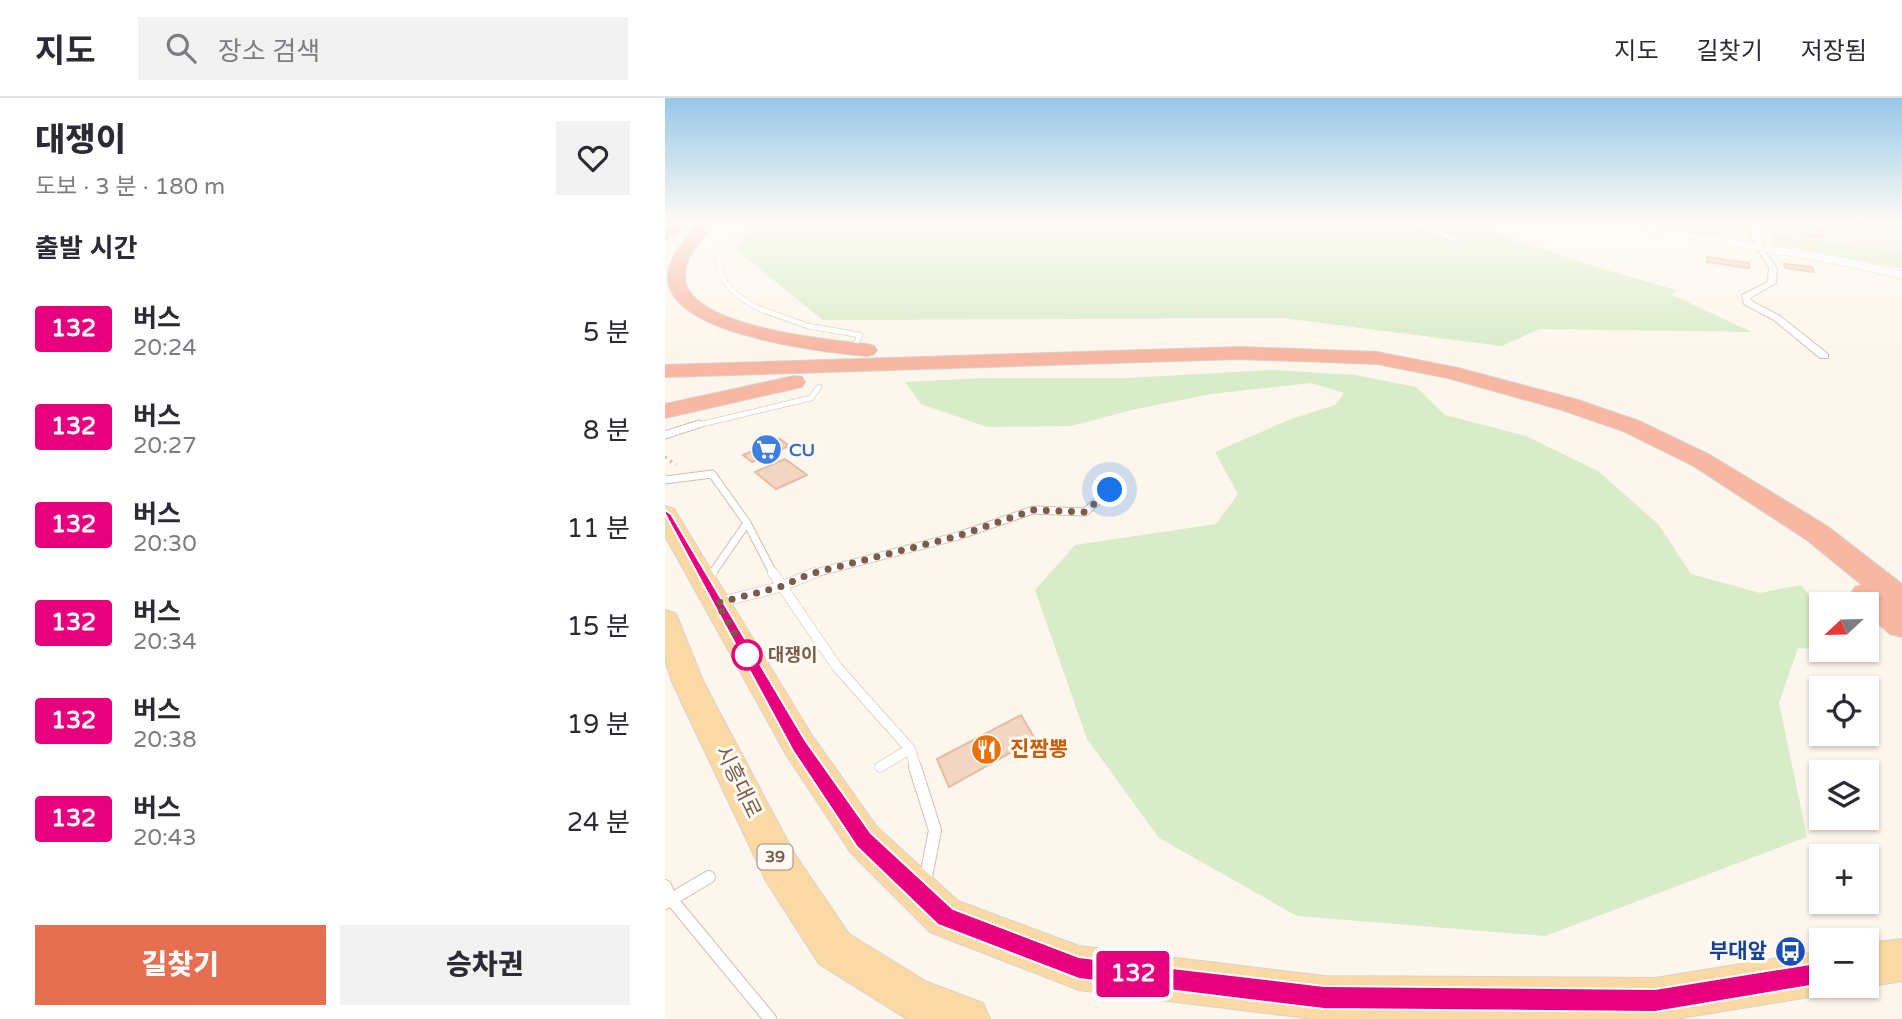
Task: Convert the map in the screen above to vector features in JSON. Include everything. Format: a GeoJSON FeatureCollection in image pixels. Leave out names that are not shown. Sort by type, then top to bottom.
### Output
{"type":"FeatureCollection","features":[{"type":"Feature","properties":{"kind":"highway"},"geometry":{"type":"LineString","coordinates":[[680,264],[678,287],[690,302],[740,329],[827,346],[877,352],[1000,352]]}},
{"type":"Feature","properties":{"kind":"highway"},"geometry":{"type":"LineString","coordinates":[[665,363],[1285,342],[1409,352],[1521,376],[1647,419],[1717,454],[1781,492],[1902,581]]}},
{"type":"Feature","properties":{"kind":"highway"},"geometry":{"type":"LineString","coordinates":[[665,371],[1240,353],[1377,358],[1505,385],[1631,426],[1701,460],[1817,533],[1902,601]]}},
{"type":"Feature","properties":{"kind":"highway"},"geometry":{"type":"LineString","coordinates":[[665,411],[714,398],[835,374],[962,363]]}},
{"type":"Feature","properties":{"kind":"highway"},"geometry":{"type":"LineString","coordinates":[[1505,385],[1523,399],[1634,442],[1746,503],[1797,537],[1902,625]]}},
{"type":"Feature","properties":{"kind":"main road"},"geometry":{"type":"LineString","coordinates":[[1855,264],[1902,275]]}},
{"type":"Feature","properties":{"kind":"main road"},"geometry":{"type":"LineString","coordinates":[[665,514],[799,745],[864,840],[946,917],[1079,968],[1324,998],[1655,1000],[1809,975]]}},
{"type":"Feature","properties":{"kind":"main road","name":"시흥대로"},"geometry":{"type":"LineString","coordinates":[[665,621],[689,684],[780,867],[834,949],[915,1000],[967,1019]]}},
{"type":"Feature","properties":{"kind":"main road"},"geometry":{"type":"LineString","coordinates":[[1879,963],[1902,960]]}},
{"type":"Feature","properties":{"kind":"street"},"geometry":{"type":"LineString","coordinates":[[1771,264],[1773,268],[1772,284],[1745,297],[1749,304],[1777,318],[1824,356]]}},
{"type":"Feature","properties":{"kind":"lane"},"geometry":{"type":"LineString","coordinates":[[730,300],[762,315],[813,329],[860,335],[856,343]]}},
{"type":"Feature","properties":{"kind":"lane"},"geometry":{"type":"LineString","coordinates":[[665,435],[708,421],[811,398],[819,387]]}},
{"type":"Feature","properties":{"kind":"lane"},"geometry":{"type":"LineString","coordinates":[[665,480],[712,474],[747,523],[780,587],[837,667],[910,749],[935,830],[922,895]]}},
{"type":"Feature","properties":{"kind":"lane"},"geometry":{"type":"LineString","coordinates":[[711,593],[780,587],[810,574],[958,536],[1033,510],[1085,512],[1110,490]]}},
{"type":"Feature","properties":{"kind":"lane"},"geometry":{"type":"LineString","coordinates":[[711,593],[747,523]]}},
{"type":"Feature","properties":{"kind":"lane"},"geometry":{"type":"LineString","coordinates":[[880,767],[910,749]]}},
{"type":"Feature","properties":{"kind":"lane"},"geometry":{"type":"LineString","coordinates":[[668,901],[709,877]]}},
{"type":"Feature","properties":{"kind":"lane"},"geometry":{"type":"LineString","coordinates":[[665,886],[668,901],[770,1019]]}},
{"type":"Feature","properties":{"kind":"green space"},"geometry":{"type":"Polygon","coordinates":[[[753,264],[1589,264],[1680,291],[1670,294],[1752,332],[1539,329],[1502,346],[1282,318],[823,320],[753,264]]]}},
{"type":"Feature","properties":{"kind":"green space"},"geometry":{"type":"Polygon","coordinates":[[[1881,264],[1902,264],[1902,268],[1881,264]]]}},
{"type":"Feature","properties":{"kind":"green space"},"geometry":{"type":"Polygon","coordinates":[[[1272,370],[1355,375],[1416,387],[1445,415],[1526,436],[1598,471],[1659,525],[1691,574],[1760,593],[1801,585],[1809,595],[1809,649],[1798,648],[1779,703],[1807,837],[1545,936],[1297,916],[1159,838],[1087,739],[1035,590],[1075,545],[1216,524],[1238,494],[1215,452],[1291,419],[1335,405],[1344,393],[1311,383],[1211,394],[1071,426],[987,427],[921,404],[905,382],[983,378],[1125,378],[1272,370]]]}},
{"type":"Feature","properties":{"kind":"building"},"geometry":{"type":"Polygon","coordinates":[[[1721,264],[1749,264],[1749,268],[1721,264]]]}},
{"type":"Feature","properties":{"kind":"building"},"geometry":{"type":"Polygon","coordinates":[[[1784,264],[1812,267],[1814,272],[1786,268],[1784,264]]]}},
{"type":"Feature","properties":{"kind":"building","name":"CU"},"geometry":{"type":"Polygon","coordinates":[[[780,439],[789,446],[752,462],[743,455],[780,439]]]}},
{"type":"Feature","properties":{"kind":"building"},"geometry":{"type":"Polygon","coordinates":[[[785,459],[807,475],[776,489],[755,472],[785,459]]]}},
{"type":"Feature","properties":{"kind":"building","name":"진짬뽕"},"geometry":{"type":"Polygon","coordinates":[[[1021,715],[1035,739],[949,787],[937,759],[1021,715]]]}},
{"type":"Feature","properties":{"kind":"bus line","name":"132"},"geometry":{"type":"LineString","coordinates":[[665,514],[799,745],[864,840],[946,917],[1079,968],[1324,998],[1655,1000],[1809,975]]}},
{"type":"Feature","properties":{"kind":"place","name":"CU"},"geometry":{"type":"Point","coordinates":[766,450]}},
{"type":"Feature","properties":{"kind":"place","name":"대쟁이"},"geometry":{"type":"Point","coordinates":[747,655]}},
{"type":"Feature","properties":{"kind":"place","name":"진짬뽕"},"geometry":{"type":"Point","coordinates":[987,749]}},
{"type":"Feature","properties":{"kind":"place","name":"부대앞"},"geometry":{"type":"Point","coordinates":[1790,951]}},
{"type":"Feature","properties":{"kind":"route"},"geometry":{"type":"LineString","coordinates":[[747,655],[717,603],[780,587],[810,574],[958,536],[1033,510],[1085,512],[1110,490]]}}]}
